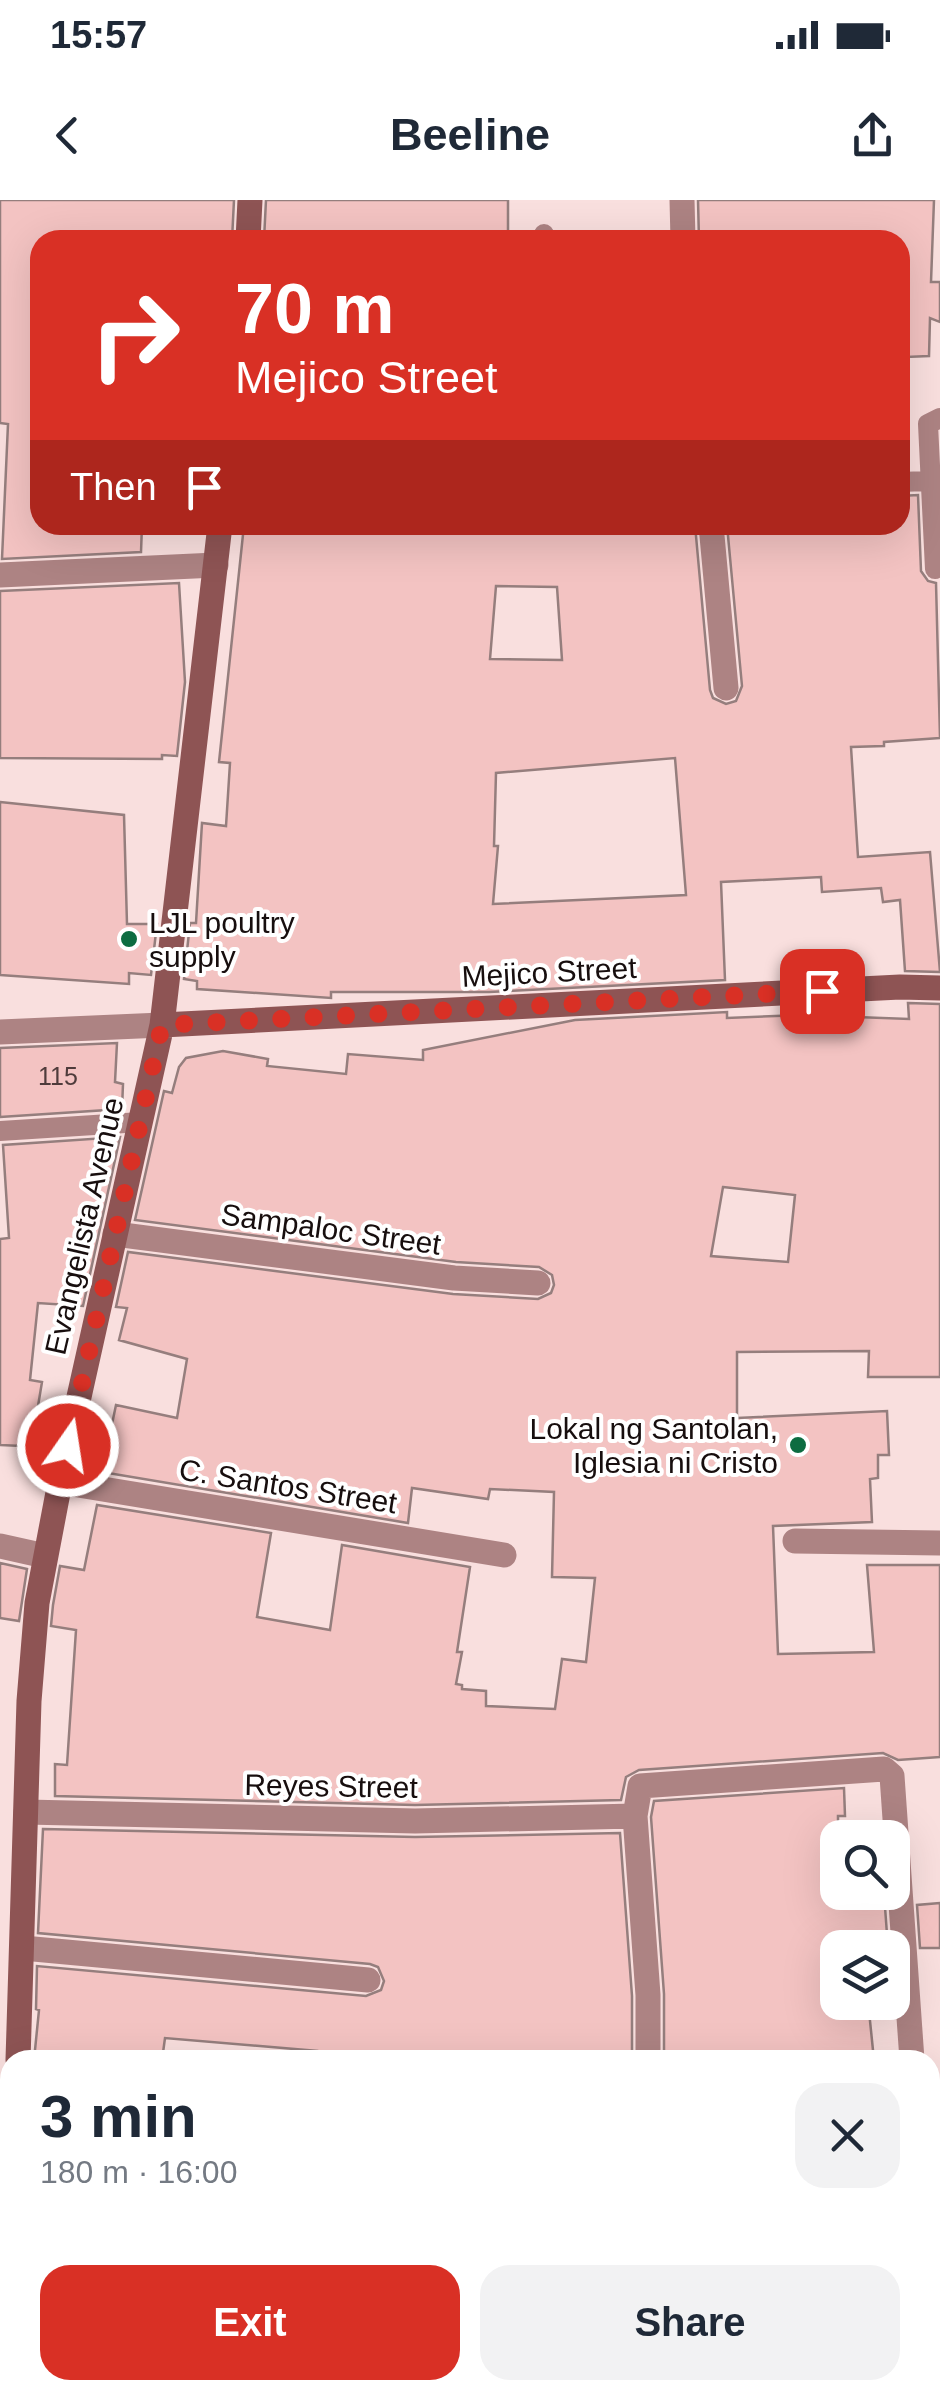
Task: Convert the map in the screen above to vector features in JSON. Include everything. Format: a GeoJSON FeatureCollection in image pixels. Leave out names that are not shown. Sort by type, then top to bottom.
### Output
{"type":"FeatureCollection","features":[{"type":"Feature","properties":{"kind":"street"},"geometry":{"type":"LineString","coordinates":[[248,230],[250,200]]}},
{"type":"Feature","properties":{"kind":"street"},"geometry":{"type":"LineString","coordinates":[[682,200],[683,230]]}},
{"type":"Feature","properties":{"kind":"street","name":"Evangelista Avenue"},"geometry":{"type":"LineString","coordinates":[[16,2050],[10,2017],[23,1948],[29,1701],[37,1603],[60,1482],[162,1025],[219,535]]}},
{"type":"Feature","properties":{"kind":"street"},"geometry":{"type":"LineString","coordinates":[[712,535],[726,688]]}},
{"type":"Feature","properties":{"kind":"street"},"geometry":{"type":"LineString","coordinates":[[0,575],[216,564]]}},
{"type":"Feature","properties":{"kind":"street","name":"Mejico Street"},"geometry":{"type":"LineString","coordinates":[[162,1025],[940,988]]}},
{"type":"Feature","properties":{"kind":"street"},"geometry":{"type":"LineString","coordinates":[[0,1032],[162,1025]]}},
{"type":"Feature","properties":{"kind":"street","name":"Sampaloc Street"},"geometry":{"type":"LineString","coordinates":[[116,1234],[454,1278],[538,1283]]}},
{"type":"Feature","properties":{"kind":"street","name":"C. Santos Street"},"geometry":{"type":"LineString","coordinates":[[60,1482],[504,1555]]}},
{"type":"Feature","properties":{"kind":"street"},"geometry":{"type":"LineString","coordinates":[[795,1541],[940,1542]]}},
{"type":"Feature","properties":{"kind":"street"},"geometry":{"type":"LineString","coordinates":[[0,1546],[45,1556]]}},
{"type":"Feature","properties":{"kind":"street"},"geometry":{"type":"LineString","coordinates":[[648,2050],[648,1995],[635,1816],[640,1786],[884,1769],[892,1776],[911,2050]]}},
{"type":"Feature","properties":{"kind":"street","name":"Reyes Street"},"geometry":{"type":"LineString","coordinates":[[26,1812],[415,1821],[635,1816]]}},
{"type":"Feature","properties":{"kind":"street"},"geometry":{"type":"LineString","coordinates":[[23,1948],[368,1980]]}},
{"type":"Feature","properties":{"kind":"lane"},"geometry":{"type":"LineString","coordinates":[[935,569],[928,424],[940,418]]}},
{"type":"Feature","properties":{"kind":"lane"},"geometry":{"type":"LineString","coordinates":[[910,482],[928,481]]}},
{"type":"Feature","properties":{"kind":"lane"},"geometry":{"type":"LineString","coordinates":[[0,1131],[141,1122]]}},
{"type":"Feature","properties":{"kind":"building"},"geometry":{"type":"Polygon","coordinates":[[[0,200],[234,200],[232,230],[30,230],[30,535],[142,535],[141,552],[2,559],[8,424],[0,423],[0,200]]]}},
{"type":"Feature","properties":{"kind":"building"},"geometry":{"type":"Polygon","coordinates":[[[266,200],[508,200],[508,230],[264,230],[266,200]]]}},
{"type":"Feature","properties":{"kind":"building"},"geometry":{"type":"Polygon","coordinates":[[[698,200],[934,200],[931,282],[940,282],[940,322],[930,318],[929,356],[910,357],[910,230],[699,230],[698,200]]]}},
{"type":"Feature","properties":{"kind":"building"},"geometry":{"type":"Polygon","coordinates":[[[910,495],[918,495],[921,571],[928,581],[936,583],[940,738],[851,747],[858,857],[930,852],[940,972],[905,971],[900,900],[883,902],[881,888],[822,892],[821,877],[721,882],[725,980],[489,992],[331,992],[331,998],[197,989],[197,981],[184,979],[190,923],[196,923],[202,823],[226,826],[230,763],[219,762],[243,535],[696,535],[710,690],[713,698],[726,704],[736,701],[742,686],[728,535],[910,535],[910,495]],[[496,586],[490,659],[562,660],[557,587],[496,586]],[[675,758],[496,773],[494,846],[498,846],[493,904],[686,895],[675,758]]]}},
{"type":"Feature","properties":{"kind":"building"},"geometry":{"type":"Polygon","coordinates":[[[179,583],[185,682],[177,756],[0,758],[0,591],[179,583]]]}},
{"type":"Feature","properties":{"kind":"building"},"geometry":{"type":"Polygon","coordinates":[[[0,802],[124,815],[127,924],[157,924],[151,975],[129,973],[129,984],[0,975],[0,802]]]}},
{"type":"Feature","properties":{"kind":"building"},"geometry":{"type":"Polygon","coordinates":[[[908,1003],[940,1004],[940,1377],[868,1377],[869,1351],[737,1352],[737,1418],[887,1411],[889,1455],[878,1455],[878,1478],[870,1479],[872,1522],[773,1526],[778,1654],[874,1652],[867,1565],[940,1565],[940,1757],[898,1760],[883,1753],[639,1770],[626,1777],[621,1800],[415,1805],[55,1796],[55,1764],[67,1765],[76,1630],[51,1626],[53,1605],[60,1566],[84,1570],[97,1505],[271,1533],[257,1617],[330,1630],[342,1545],[470,1567],[456,1684],[462,1685],[462,1689],[486,1691],[486,1706],[555,1709],[562,1659],[586,1662],[595,1578],[552,1577],[554,1492],[490,1489],[488,1499],[412,1488],[408,1523],[102,1472],[116,1405],[177,1418],[187,1359],[119,1340],[127,1308],[116,1307],[128,1252],[453,1294],[538,1299],[551,1293],[554,1285],[552,1275],[539,1267],[456,1262],[135,1220],[164,1091],[172,1093],[179,1067],[186,1058],[223,1051],[268,1059],[267,1066],[346,1074],[348,1054],[423,1060],[423,1050],[575,1020],[727,1012],[727,1018],[802,1015],[909,1019],[908,1003]],[[723,1187],[711,1256],[788,1262],[795,1195],[723,1187]]]}},
{"type":"Feature","properties":{"kind":"building"},"geometry":{"type":"Polygon","coordinates":[[[117,1043],[115,1082],[123,1084],[122,1109],[0,1117],[0,1048],[117,1043]]]}},
{"type":"Feature","properties":{"kind":"building"},"geometry":{"type":"Polygon","coordinates":[[[120,1137],[83,1306],[38,1303],[30,1380],[42,1382],[35,1424],[25,1422],[22,1446],[0,1445],[0,1239],[9,1238],[3,1145],[120,1137]]]}},
{"type":"Feature","properties":{"kind":"building"},"geometry":{"type":"Polygon","coordinates":[[[0,1563],[27,1569],[19,1621],[0,1618],[0,1563]]]}},
{"type":"Feature","properties":{"kind":"building"},"geometry":{"type":"Polygon","coordinates":[[[844,1788],[845,1816],[820,1820],[820,1910],[885,1910],[887,1930],[820,1930],[820,2020],[870,2020],[873,2050],[664,2050],[664,1994],[651,1817],[654,1801],[844,1788]]]}},
{"type":"Feature","properties":{"kind":"building"},"geometry":{"type":"Polygon","coordinates":[[[43,1829],[415,1837],[620,1833],[632,2050],[305,2050],[165,2038],[163,2050],[35,2050],[39,2010],[37,1966],[366,1996],[381,1990],[384,1981],[378,1967],[370,1964],[38,1933],[43,1829]]]}},
{"type":"Feature","properties":{"kind":"building"},"geometry":{"type":"Polygon","coordinates":[[[940,1903],[940,1948],[920,1948],[917,1905],[940,1903]]]}},
{"type":"Feature","properties":{"kind":"place","name":"LJL poultry supply"},"geometry":{"type":"Point","coordinates":[129,939]}},
{"type":"Feature","properties":{"kind":"place","name":"Lokal ng Santolan, Iglesia ni Cristo"},"geometry":{"type":"Point","coordinates":[798,1445]}},
{"type":"Feature","properties":{"kind":"route"},"geometry":{"type":"LineString","coordinates":[[68,1446],[162,1025],[822,991]]}}]}
